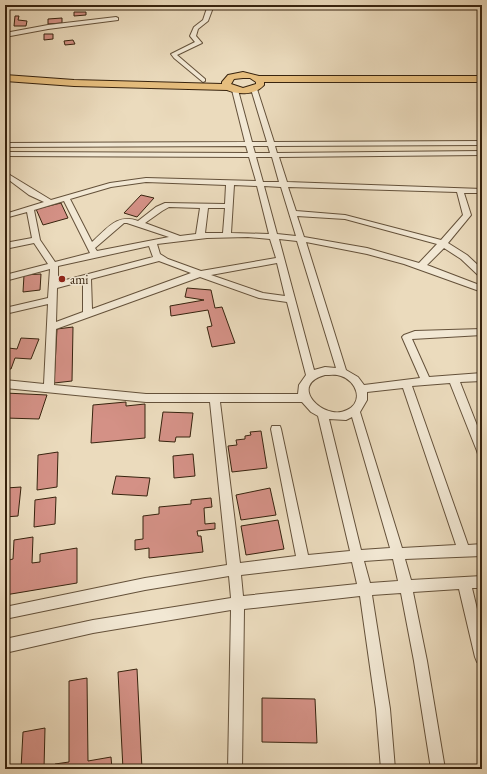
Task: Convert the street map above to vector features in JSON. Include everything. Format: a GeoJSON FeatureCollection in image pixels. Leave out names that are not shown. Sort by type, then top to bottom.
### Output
{"type":"FeatureCollection","features":[{"type":"Feature","properties":{"kind":"highway"},"geometry":{"type":"LineString","coordinates":[[5,73],[96,79],[203,80],[231,86],[245,91],[258,85],[482,79]]}},
{"type":"Feature","properties":{"kind":"highway"},"geometry":{"type":"LineString","coordinates":[[231,86],[234,76],[243,75],[252,76],[258,85]]}},
{"type":"Feature","properties":{"kind":"highway"},"geometry":{"type":"LineString","coordinates":[[5,78],[74,83],[231,86]]}},
{"type":"Feature","properties":{"kind":"highway"},"geometry":{"type":"LineString","coordinates":[[258,85],[482,84]]}},
{"type":"Feature","properties":{"kind":"street"},"geometry":{"type":"LineString","coordinates":[[203,80],[174,54],[199,42],[193,36],[196,28],[205,21],[211,5]]}},
{"type":"Feature","properties":{"kind":"street"},"geometry":{"type":"LineString","coordinates":[[5,34],[60,25],[116,19]]}},
{"type":"Feature","properties":{"kind":"street"},"geometry":{"type":"LineString","coordinates":[[258,85],[272,144],[342,372]]}},
{"type":"Feature","properties":{"kind":"street"},"geometry":{"type":"LineString","coordinates":[[231,86],[251,144],[252,155],[259,183],[275,237],[311,376]]}},
{"type":"Feature","properties":{"kind":"street"},"geometry":{"type":"LineString","coordinates":[[5,145],[482,144]]}},
{"type":"Feature","properties":{"kind":"street"},"geometry":{"type":"LineString","coordinates":[[5,154],[276,155],[482,153]]}},
{"type":"Feature","properties":{"kind":"street"},"geometry":{"type":"LineString","coordinates":[[5,174],[23,187],[51,203]]}},
{"type":"Feature","properties":{"kind":"street"},"geometry":{"type":"LineString","coordinates":[[5,216],[110,185],[131,181],[159,180],[259,183],[482,192]]}},
{"type":"Feature","properties":{"kind":"street"},"geometry":{"type":"LineString","coordinates":[[227,236],[230,183]]}},
{"type":"Feature","properties":{"kind":"street"},"geometry":{"type":"LineString","coordinates":[[422,265],[467,215],[460,191]]}},
{"type":"Feature","properties":{"kind":"street"},"geometry":{"type":"LineString","coordinates":[[66,198],[93,251]]}},
{"type":"Feature","properties":{"kind":"street"},"geometry":{"type":"LineString","coordinates":[[200,237],[204,205]]}},
{"type":"Feature","properties":{"kind":"street"},"geometry":{"type":"LineString","coordinates":[[139,224],[164,206],[228,206]]}},
{"type":"Feature","properties":{"kind":"street"},"geometry":{"type":"LineString","coordinates":[[30,209],[36,240],[54,266],[49,389]]}},
{"type":"Feature","properties":{"kind":"street"},"geometry":{"type":"LineString","coordinates":[[293,212],[345,217],[442,243],[464,257],[482,274]]}},
{"type":"Feature","properties":{"kind":"street"},"geometry":{"type":"LineString","coordinates":[[93,251],[122,221],[128,220],[179,238]]}},
{"type":"Feature","properties":{"kind":"street"},"geometry":{"type":"LineString","coordinates":[[5,278],[54,266],[93,251],[152,242],[200,237],[275,237],[362,249],[422,265],[482,289]]}},
{"type":"Feature","properties":{"kind":"street"},"geometry":{"type":"LineString","coordinates":[[5,246],[36,240]]}},
{"type":"Feature","properties":{"kind":"street"},"geometry":{"type":"LineString","coordinates":[[152,242],[158,258]]}},
{"type":"Feature","properties":{"kind":"street"},"geometry":{"type":"LineString","coordinates":[[54,286],[158,258],[198,274],[269,298],[290,299]]}},
{"type":"Feature","properties":{"kind":"street"},"geometry":{"type":"LineString","coordinates":[[52,327],[198,274],[281,260]]}},
{"type":"Feature","properties":{"kind":"street"},"geometry":{"type":"LineString","coordinates":[[87,277],[88,314]]}},
{"type":"Feature","properties":{"kind":"street"},"geometry":{"type":"LineString","coordinates":[[5,311],[53,300]]}},
{"type":"Feature","properties":{"kind":"street"},"geometry":{"type":"LineString","coordinates":[[426,381],[407,337],[415,334],[482,332]]}},
{"type":"Feature","properties":{"kind":"street"},"geometry":{"type":"LineString","coordinates":[[325,371],[342,372],[354,379],[362,389],[363,401],[355,411],[340,417],[323,415],[308,405],[304,398],[304,386],[311,376],[325,371]]}},
{"type":"Feature","properties":{"kind":"street"},"geometry":{"type":"LineString","coordinates":[[362,389],[453,378],[482,377]]}},
{"type":"Feature","properties":{"kind":"street"},"geometry":{"type":"LineString","coordinates":[[453,378],[482,452]]}},
{"type":"Feature","properties":{"kind":"street"},"geometry":{"type":"LineString","coordinates":[[406,383],[464,550]]}},
{"type":"Feature","properties":{"kind":"street"},"geometry":{"type":"LineString","coordinates":[[5,384],[146,398],[215,400],[304,398]]}},
{"type":"Feature","properties":{"kind":"street"},"geometry":{"type":"LineString","coordinates":[[215,400],[238,604],[235,769]]}},
{"type":"Feature","properties":{"kind":"street"},"geometry":{"type":"LineString","coordinates":[[355,411],[398,553],[406,587],[427,695],[438,769]]}},
{"type":"Feature","properties":{"kind":"street"},"geometry":{"type":"LineString","coordinates":[[323,415],[365,590],[383,710],[388,769]]}},
{"type":"Feature","properties":{"kind":"street"},"geometry":{"type":"LineString","coordinates":[[276,429],[303,562]]}},
{"type":"Feature","properties":{"kind":"street"},"geometry":{"type":"LineString","coordinates":[[5,613],[146,584],[234,570],[357,556],[482,550]]}},
{"type":"Feature","properties":{"kind":"street"},"geometry":{"type":"LineString","coordinates":[[5,646],[105,624],[238,604],[365,590],[482,582]]}},
{"type":"Feature","properties":{"kind":"street"},"geometry":{"type":"LineString","coordinates":[[464,583],[482,657]]}},
{"type":"Feature","properties":{"kind":"building"},"geometry":{"type":"Polygon","coordinates":[[[74,12],[86,12],[86,15],[74,16],[74,12]]]}},
{"type":"Feature","properties":{"kind":"building"},"geometry":{"type":"Polygon","coordinates":[[[15,16],[19,16],[18,20],[27,21],[26,26],[14,26],[15,16]]]}},
{"type":"Feature","properties":{"kind":"building"},"geometry":{"type":"Polygon","coordinates":[[[62,18],[62,23],[48,24],[48,19],[62,18]]]}},
{"type":"Feature","properties":{"kind":"building"},"geometry":{"type":"Polygon","coordinates":[[[44,34],[53,34],[53,39],[44,40],[44,34]]]}},
{"type":"Feature","properties":{"kind":"building"},"geometry":{"type":"Polygon","coordinates":[[[73,40],[75,44],[65,45],[64,41],[73,40]]]}},
{"type":"Feature","properties":{"kind":"building"},"geometry":{"type":"Polygon","coordinates":[[[141,195],[154,198],[137,217],[124,213],[141,195]]]}},
{"type":"Feature","properties":{"kind":"building"},"geometry":{"type":"Polygon","coordinates":[[[61,203],[68,218],[43,225],[36,209],[61,203]]]}},
{"type":"Feature","properties":{"kind":"building"},"geometry":{"type":"Polygon","coordinates":[[[41,274],[40,290],[23,292],[24,275],[41,274]]]}},
{"type":"Feature","properties":{"kind":"building"},"geometry":{"type":"Polygon","coordinates":[[[187,288],[211,290],[215,308],[222,307],[235,343],[212,347],[207,327],[212,326],[208,310],[171,316],[170,306],[204,300],[185,297],[187,288]]]}},
{"type":"Feature","properties":{"kind":"building"},"geometry":{"type":"Polygon","coordinates":[[[73,327],[72,381],[54,383],[57,329],[73,327]]]}},
{"type":"Feature","properties":{"kind":"building"},"geometry":{"type":"Polygon","coordinates":[[[21,338],[39,339],[31,359],[15,358],[11,369],[5,369],[5,351],[8,348],[17,349],[21,338]]]}},
{"type":"Feature","properties":{"kind":"building"},"geometry":{"type":"Polygon","coordinates":[[[5,393],[47,395],[39,419],[5,418],[5,393]]]}},
{"type":"Feature","properties":{"kind":"building"},"geometry":{"type":"Polygon","coordinates":[[[126,402],[126,406],[145,404],[145,438],[91,443],[93,405],[126,402]]]}},
{"type":"Feature","properties":{"kind":"building"},"geometry":{"type":"Polygon","coordinates":[[[163,412],[193,413],[190,437],[176,437],[175,442],[159,441],[163,412]]]}},
{"type":"Feature","properties":{"kind":"building"},"geometry":{"type":"Polygon","coordinates":[[[261,431],[267,468],[232,472],[228,446],[237,445],[236,440],[245,439],[245,436],[251,435],[250,432],[261,431]]]}},
{"type":"Feature","properties":{"kind":"building"},"geometry":{"type":"Polygon","coordinates":[[[58,452],[57,487],[37,490],[38,455],[58,452]]]}},
{"type":"Feature","properties":{"kind":"building"},"geometry":{"type":"Polygon","coordinates":[[[193,454],[195,476],[174,478],[173,456],[193,454]]]}},
{"type":"Feature","properties":{"kind":"building"},"geometry":{"type":"Polygon","coordinates":[[[116,476],[150,478],[147,496],[112,494],[116,476]]]}},
{"type":"Feature","properties":{"kind":"building"},"geometry":{"type":"Polygon","coordinates":[[[21,487],[18,516],[5,517],[6,488],[21,487]]]}},
{"type":"Feature","properties":{"kind":"building"},"geometry":{"type":"Polygon","coordinates":[[[270,488],[276,515],[241,520],[236,495],[270,488]]]}},
{"type":"Feature","properties":{"kind":"building"},"geometry":{"type":"Polygon","coordinates":[[[56,497],[55,524],[34,527],[35,500],[56,497]]]}},
{"type":"Feature","properties":{"kind":"building"},"geometry":{"type":"Polygon","coordinates":[[[211,498],[212,507],[204,508],[205,524],[215,523],[215,529],[197,531],[198,536],[201,536],[203,552],[149,558],[149,548],[135,550],[135,540],[143,539],[143,516],[159,514],[159,507],[191,504],[191,500],[211,498]]]}},
{"type":"Feature","properties":{"kind":"building"},"geometry":{"type":"Polygon","coordinates":[[[278,520],[284,549],[246,555],[241,526],[278,520]]]}},
{"type":"Feature","properties":{"kind":"building"},"geometry":{"type":"Polygon","coordinates":[[[33,537],[32,563],[40,562],[40,554],[77,548],[77,583],[5,595],[5,561],[13,559],[14,540],[33,537]]]}},
{"type":"Feature","properties":{"kind":"building"},"geometry":{"type":"Polygon","coordinates":[[[137,669],[142,769],[123,769],[118,672],[137,669]]]}},
{"type":"Feature","properties":{"kind":"building"},"geometry":{"type":"Polygon","coordinates":[[[87,678],[88,761],[111,757],[112,769],[55,769],[55,764],[69,762],[69,681],[87,678]]]}},
{"type":"Feature","properties":{"kind":"building"},"geometry":{"type":"Polygon","coordinates":[[[262,698],[315,699],[317,743],[262,742],[262,698]]]}},
{"type":"Feature","properties":{"kind":"building"},"geometry":{"type":"Polygon","coordinates":[[[45,728],[44,769],[21,769],[23,732],[45,728]]]}},
{"type":"Feature","properties":{"kind":"building"},"geometry":{"type":"Polygon","coordinates":[[[307,767],[347,768],[347,769],[307,769],[307,767]]]}},
{"type":"Feature","properties":{"kind":"place","name":"ami"},"geometry":{"type":"Point","coordinates":[62,279]}}]}
